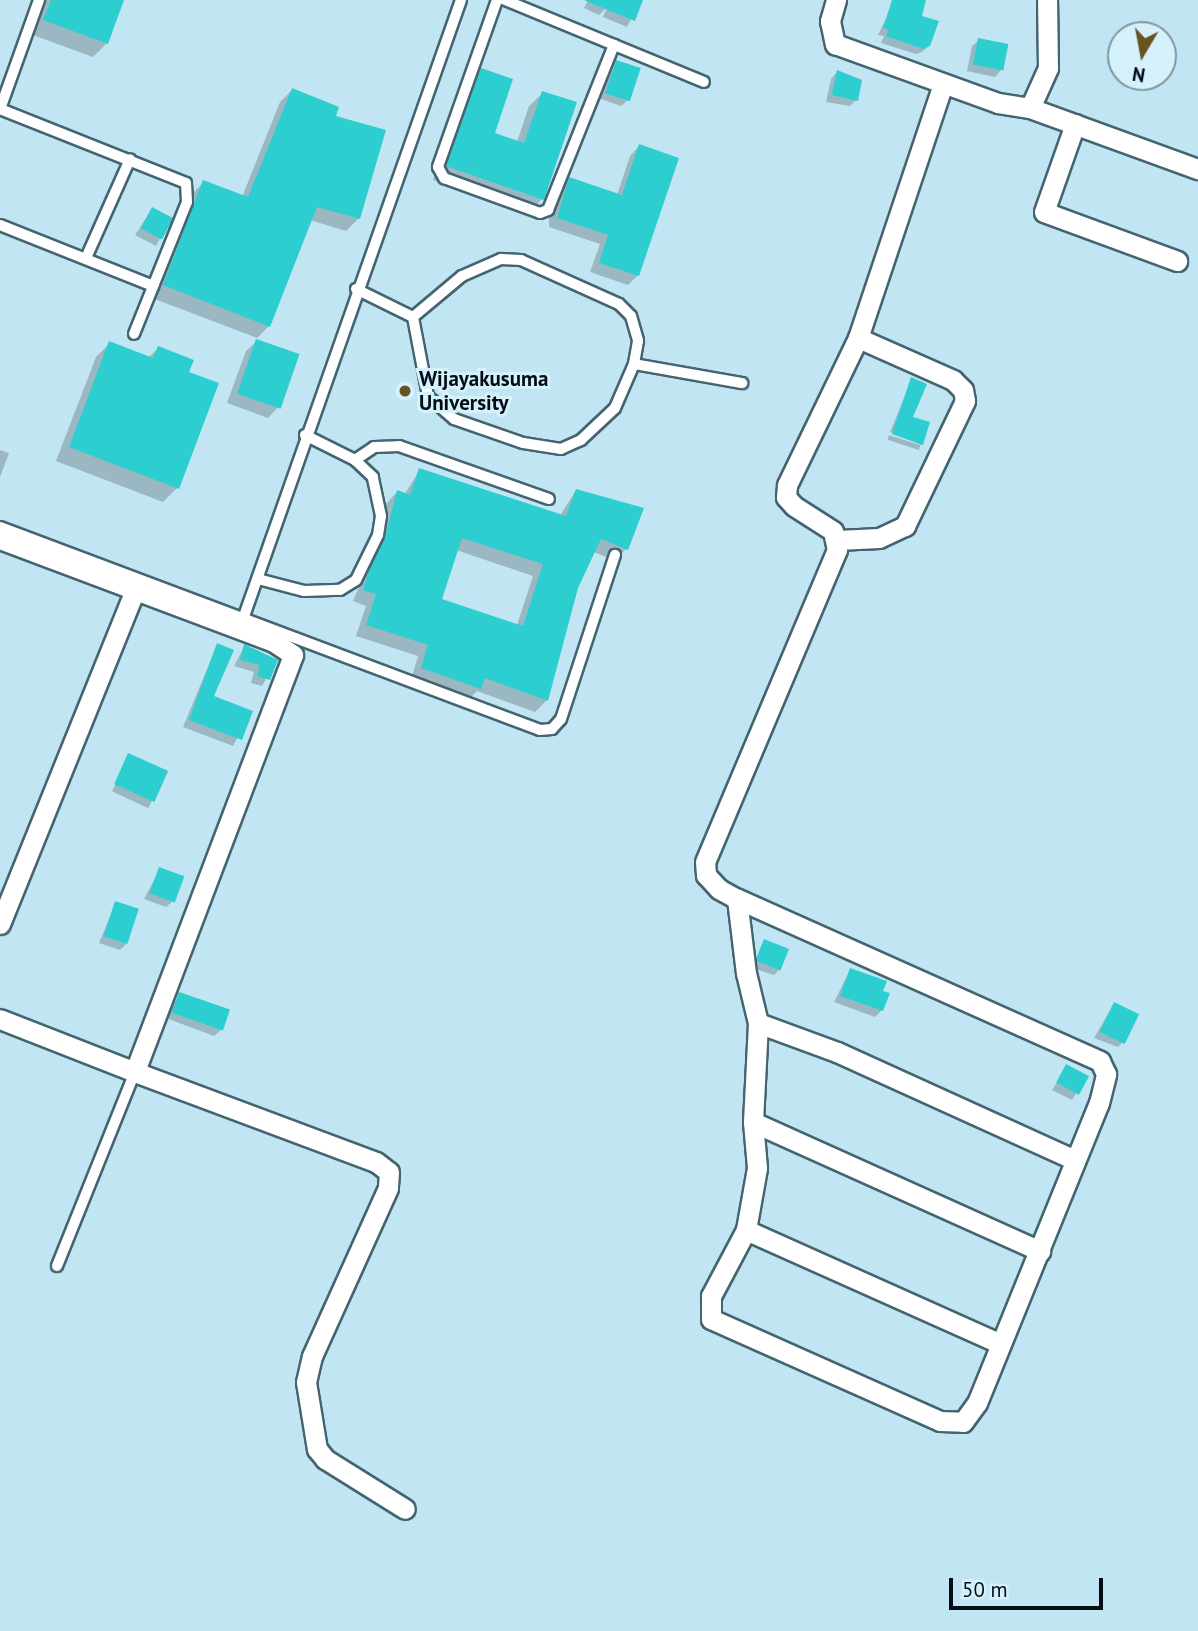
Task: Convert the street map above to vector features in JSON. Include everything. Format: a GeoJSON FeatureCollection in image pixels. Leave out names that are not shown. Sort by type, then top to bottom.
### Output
{"type":"FeatureCollection","features":[{"type":"Feature","properties":{"kind":"street"},"geometry":{"type":"LineString","coordinates":[[836,0],[830,22],[835,44],[998,103],[1030,107],[1198,169]]}},
{"type":"Feature","properties":{"kind":"street"},"geometry":{"type":"LineString","coordinates":[[1030,107],[1048,68],[1046,0]]}},
{"type":"Feature","properties":{"kind":"street"},"geometry":{"type":"LineString","coordinates":[[737,899],[758,1023],[752,1122],[757,1168],[746,1230],[711,1296],[711,1320],[953,1424],[963,1422],[977,1403],[1040,1251],[1104,1089],[1106,1074],[1100,1061],[737,899],[719,889],[706,875],[705,862],[826,580],[837,540],[833,531],[807,517],[786,497],[787,485],[858,338],[943,84]]}},
{"type":"Feature","properties":{"kind":"street"},"geometry":{"type":"LineString","coordinates":[[1075,124],[1044,212],[1177,261]]}},
{"type":"Feature","properties":{"kind":"street"},"geometry":{"type":"LineString","coordinates":[[837,540],[879,538],[905,526],[965,401],[963,390],[953,380],[858,338]]}},
{"type":"Feature","properties":{"kind":"street"},"geometry":{"type":"LineString","coordinates":[[0,539],[287,647],[293,656],[135,1072]]}},
{"type":"Feature","properties":{"kind":"street"},"geometry":{"type":"LineString","coordinates":[[0,924],[136,588]]}},
{"type":"Feature","properties":{"kind":"street"},"geometry":{"type":"LineString","coordinates":[[0,1019],[376,1162],[389,1172],[388,1188],[312,1356],[306,1382],[317,1449],[325,1459],[405,1509]]}},
{"type":"Feature","properties":{"kind":"street"},"geometry":{"type":"LineString","coordinates":[[758,1023],[837,1052],[1075,1160]]}},
{"type":"Feature","properties":{"kind":"street"},"geometry":{"type":"LineString","coordinates":[[752,1122],[1040,1251]]}},
{"type":"Feature","properties":{"kind":"street"},"geometry":{"type":"LineString","coordinates":[[746,1230],[1001,1344]]}},
{"type":"Feature","properties":{"kind":"lane"},"geometry":{"type":"LineString","coordinates":[[39,0],[0,109],[186,183],[190,192],[134,334]]}},
{"type":"Feature","properties":{"kind":"lane"},"geometry":{"type":"LineString","coordinates":[[243,620],[356,289],[461,0]]}},
{"type":"Feature","properties":{"kind":"lane"},"geometry":{"type":"LineString","coordinates":[[497,0],[438,167],[444,178],[540,213],[548,210],[614,44]]}},
{"type":"Feature","properties":{"kind":"lane"},"geometry":{"type":"LineString","coordinates":[[505,0],[704,82]]}},
{"type":"Feature","properties":{"kind":"lane"},"geometry":{"type":"LineString","coordinates":[[86,258],[130,159]]}},
{"type":"Feature","properties":{"kind":"lane"},"geometry":{"type":"LineString","coordinates":[[0,225],[153,286]]}},
{"type":"Feature","properties":{"kind":"lane"},"geometry":{"type":"LineString","coordinates":[[521,260],[619,304],[631,316],[638,341],[634,364],[615,408],[581,440],[561,449],[523,443],[454,419],[428,397],[413,317],[462,276],[488,262],[521,260]]}},
{"type":"Feature","properties":{"kind":"lane"},"geometry":{"type":"LineString","coordinates":[[356,289],[413,317]]}},
{"type":"Feature","properties":{"kind":"lane"},"geometry":{"type":"LineString","coordinates":[[634,364],[742,383]]}},
{"type":"Feature","properties":{"kind":"lane"},"geometry":{"type":"LineString","coordinates":[[258,579],[322,593],[341,590],[356,580],[378,535],[381,516],[373,477],[355,460],[305,435]]}},
{"type":"Feature","properties":{"kind":"lane"},"geometry":{"type":"LineString","coordinates":[[355,460],[374,447],[399,446],[549,499]]}},
{"type":"Feature","properties":{"kind":"lane"},"geometry":{"type":"LineString","coordinates":[[0,527],[540,730],[552,729],[561,719],[615,555]]}},
{"type":"Feature","properties":{"kind":"lane"},"geometry":{"type":"LineString","coordinates":[[57,1266],[135,1072]]}},
{"type":"Feature","properties":{"kind":"building"},"geometry":{"type":"Polygon","coordinates":[[[51,0],[124,0],[108,44],[43,20],[51,0]]]}},
{"type":"Feature","properties":{"kind":"building"},"geometry":{"type":"Polygon","coordinates":[[[584,0],[643,0],[635,21],[584,0]]]}},
{"type":"Feature","properties":{"kind":"building"},"geometry":{"type":"Polygon","coordinates":[[[892,0],[926,0],[922,16],[939,21],[930,46],[924,49],[886,36],[889,30],[883,28],[892,0]]]}},
{"type":"Feature","properties":{"kind":"building"},"geometry":{"type":"Polygon","coordinates":[[[978,38],[1008,44],[1003,70],[973,65],[978,38]]]}},
{"type":"Feature","properties":{"kind":"building"},"geometry":{"type":"Polygon","coordinates":[[[616,60],[641,68],[630,101],[605,93],[616,60]]]}},
{"type":"Feature","properties":{"kind":"building"},"geometry":{"type":"Polygon","coordinates":[[[481,68],[513,79],[495,133],[524,143],[542,91],[577,102],[544,200],[446,166],[481,68]]]}},
{"type":"Feature","properties":{"kind":"building"},"geometry":{"type":"Polygon","coordinates":[[[837,70],[862,80],[858,101],[832,95],[837,70]]]}},
{"type":"Feature","properties":{"kind":"building"},"geometry":{"type":"Polygon","coordinates":[[[292,88],[339,107],[336,116],[386,130],[360,219],[317,207],[270,327],[163,285],[203,180],[248,197],[292,88]]]}},
{"type":"Feature","properties":{"kind":"building"},"geometry":{"type":"Polygon","coordinates":[[[639,144],[679,158],[639,276],[599,263],[608,235],[557,218],[569,177],[622,195],[639,144]]]}},
{"type":"Feature","properties":{"kind":"building"},"geometry":{"type":"Polygon","coordinates":[[[152,207],[173,218],[162,239],[141,228],[152,207]]]}},
{"type":"Feature","properties":{"kind":"building"},"geometry":{"type":"Polygon","coordinates":[[[256,339],[299,354],[281,409],[237,394],[256,339]]]}},
{"type":"Feature","properties":{"kind":"building"},"geometry":{"type":"Polygon","coordinates":[[[109,341],[153,358],[158,346],[194,360],[189,372],[219,383],[179,489],[69,447],[109,341]]]}},
{"type":"Feature","properties":{"kind":"building"},"geometry":{"type":"Polygon","coordinates":[[[911,377],[927,384],[913,417],[930,422],[923,445],[892,434],[911,377]]]}},
{"type":"Feature","properties":{"kind":"building"},"geometry":{"type":"Polygon","coordinates":[[[419,468],[566,516],[576,489],[644,508],[628,550],[601,539],[578,588],[548,701],[485,678],[481,689],[421,668],[428,645],[366,625],[376,594],[363,590],[369,570],[385,538],[397,490],[410,495],[419,468]],[[462,538],[442,599],[523,626],[543,564],[462,538]]]}},
{"type":"Feature","properties":{"kind":"building"},"geometry":{"type":"Polygon","coordinates":[[[217,643],[234,650],[214,696],[253,711],[242,740],[189,720],[217,643]]]}},
{"type":"Feature","properties":{"kind":"building"},"geometry":{"type":"Polygon","coordinates":[[[244,644],[278,660],[270,680],[257,676],[260,665],[240,660],[244,644]]]}},
{"type":"Feature","properties":{"kind":"building"},"geometry":{"type":"Polygon","coordinates":[[[128,753],[168,771],[154,802],[114,784],[128,753]]]}},
{"type":"Feature","properties":{"kind":"building"},"geometry":{"type":"Polygon","coordinates":[[[159,867],[184,876],[175,903],[149,893],[159,867]]]}},
{"type":"Feature","properties":{"kind":"building"},"geometry":{"type":"Polygon","coordinates":[[[115,901],[139,909],[127,944],[104,936],[115,901]]]}},
{"type":"Feature","properties":{"kind":"building"},"geometry":{"type":"Polygon","coordinates":[[[764,939],[789,949],[780,970],[755,960],[764,939]]]}},
{"type":"Feature","properties":{"kind":"building"},"geometry":{"type":"Polygon","coordinates":[[[850,968],[887,981],[883,991],[890,993],[883,1011],[840,996],[850,968]]]}},
{"type":"Feature","properties":{"kind":"building"},"geometry":{"type":"Polygon","coordinates":[[[179,992],[230,1010],[223,1030],[172,1013],[179,992]]]}},
{"type":"Feature","properties":{"kind":"building"},"geometry":{"type":"Polygon","coordinates":[[[1114,1002],[1139,1014],[1125,1044],[1100,1032],[1114,1002]]]}},
{"type":"Feature","properties":{"kind":"building"},"geometry":{"type":"Polygon","coordinates":[[[1066,1064],[1089,1076],[1079,1095],[1056,1083],[1066,1064]]]}},
{"type":"Feature","properties":{"kind":"place","name":"Wijayakusuma University"},"geometry":{"type":"Point","coordinates":[405,391]}}]}
